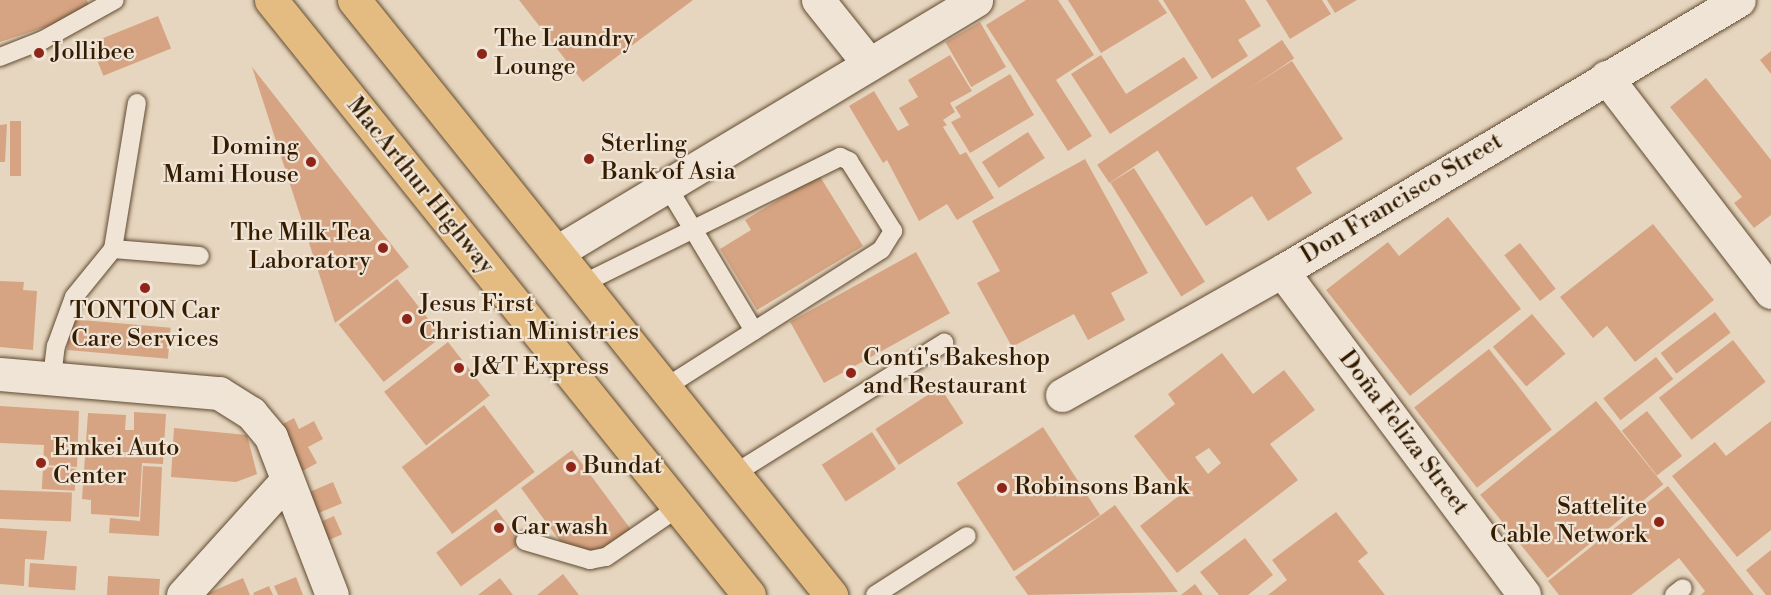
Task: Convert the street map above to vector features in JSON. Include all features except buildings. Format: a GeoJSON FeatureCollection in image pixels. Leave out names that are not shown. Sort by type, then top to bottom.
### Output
{"type":"FeatureCollection","features":[{"type":"Feature","properties":{"kind":"highway","name":"MacArthur Highway"},"geometry":{"type":"LineString","coordinates":[[271,0],[749,595]]}},
{"type":"Feature","properties":{"kind":"highway"},"geometry":{"type":"LineString","coordinates":[[354,0],[831,595]]}},
{"type":"Feature","properties":{"kind":"street"},"geometry":{"type":"LineString","coordinates":[[818,0],[869,64]]}},
{"type":"Feature","properties":{"kind":"street"},"geometry":{"type":"LineString","coordinates":[[557,252],[976,0]]}},
{"type":"Feature","properties":{"kind":"street","name":"Don Francisco Street"},"geometry":{"type":"LineString","coordinates":[[1062,395],[1282,271],[1739,0]]}},
{"type":"Feature","properties":{"kind":"street"},"geometry":{"type":"LineString","coordinates":[[1606,77],[1771,292]]}},
{"type":"Feature","properties":{"kind":"street","name":"Doña Feliza Street"},"geometry":{"type":"LineString","coordinates":[[1282,271],[1524,595]]}},
{"type":"Feature","properties":{"kind":"street"},"geometry":{"type":"LineString","coordinates":[[0,374],[219,393],[251,413],[271,437],[332,595]]}},
{"type":"Feature","properties":{"kind":"street"},"geometry":{"type":"LineString","coordinates":[[183,595],[287,480]]}},
{"type":"Feature","properties":{"kind":"lane"},"geometry":{"type":"LineString","coordinates":[[0,57],[43,40],[115,0]]}},
{"type":"Feature","properties":{"kind":"lane"},"geometry":{"type":"LineString","coordinates":[[52,377],[56,346],[74,297],[114,249],[137,103]]}},
{"type":"Feature","properties":{"kind":"lane"},"geometry":{"type":"LineString","coordinates":[[582,284],[840,157],[849,161],[893,231],[881,250],[666,387]]}},
{"type":"Feature","properties":{"kind":"lane"},"geometry":{"type":"LineString","coordinates":[[667,186],[754,331]]}},
{"type":"Feature","properties":{"kind":"lane"},"geometry":{"type":"LineString","coordinates":[[114,249],[200,256]]}},
{"type":"Feature","properties":{"kind":"lane"},"geometry":{"type":"LineString","coordinates":[[734,474],[944,343]]}},
{"type":"Feature","properties":{"kind":"lane"},"geometry":{"type":"LineString","coordinates":[[525,541],[590,560],[606,557],[679,507]]}},
{"type":"Feature","properties":{"kind":"lane"},"geometry":{"type":"LineString","coordinates":[[875,595],[967,536]]}},
{"type":"Feature","properties":{"kind":"place","name":"Jollibee"},"geometry":{"type":"Point","coordinates":[39,53]}},
{"type":"Feature","properties":{"kind":"place","name":"The Laundry Lounge"},"geometry":{"type":"Point","coordinates":[482,54]}},
{"type":"Feature","properties":{"kind":"place","name":"Sterling Bank of Asia"},"geometry":{"type":"Point","coordinates":[589,159]}},
{"type":"Feature","properties":{"kind":"place","name":"Doming Mami House"},"geometry":{"type":"Point","coordinates":[311,162]}},
{"type":"Feature","properties":{"kind":"place","name":"The Milk Tea Laboratory"},"geometry":{"type":"Point","coordinates":[383,248]}},
{"type":"Feature","properties":{"kind":"place","name":"TONTON Car Care Services"},"geometry":{"type":"Point","coordinates":[145,288]}},
{"type":"Feature","properties":{"kind":"place","name":"Jesus First Christian Ministries"},"geometry":{"type":"Point","coordinates":[407,319]}},
{"type":"Feature","properties":{"kind":"place","name":"J&T Express"},"geometry":{"type":"Point","coordinates":[459,368]}},
{"type":"Feature","properties":{"kind":"place","name":"Conti's Bakeshop and Restaurant"},"geometry":{"type":"Point","coordinates":[851,373]}},
{"type":"Feature","properties":{"kind":"place","name":"Emkei Auto Center"},"geometry":{"type":"Point","coordinates":[41,463]}},
{"type":"Feature","properties":{"kind":"place","name":"Bundat"},"geometry":{"type":"Point","coordinates":[571,467]}},
{"type":"Feature","properties":{"kind":"place","name":"Robinsons Bank"},"geometry":{"type":"Point","coordinates":[1002,488]}},
{"type":"Feature","properties":{"kind":"place","name":"Sattelite Cable Network"},"geometry":{"type":"Point","coordinates":[1659,522]}},
{"type":"Feature","properties":{"kind":"place","name":"Car wash"},"geometry":{"type":"Point","coordinates":[499,528]}}]}
